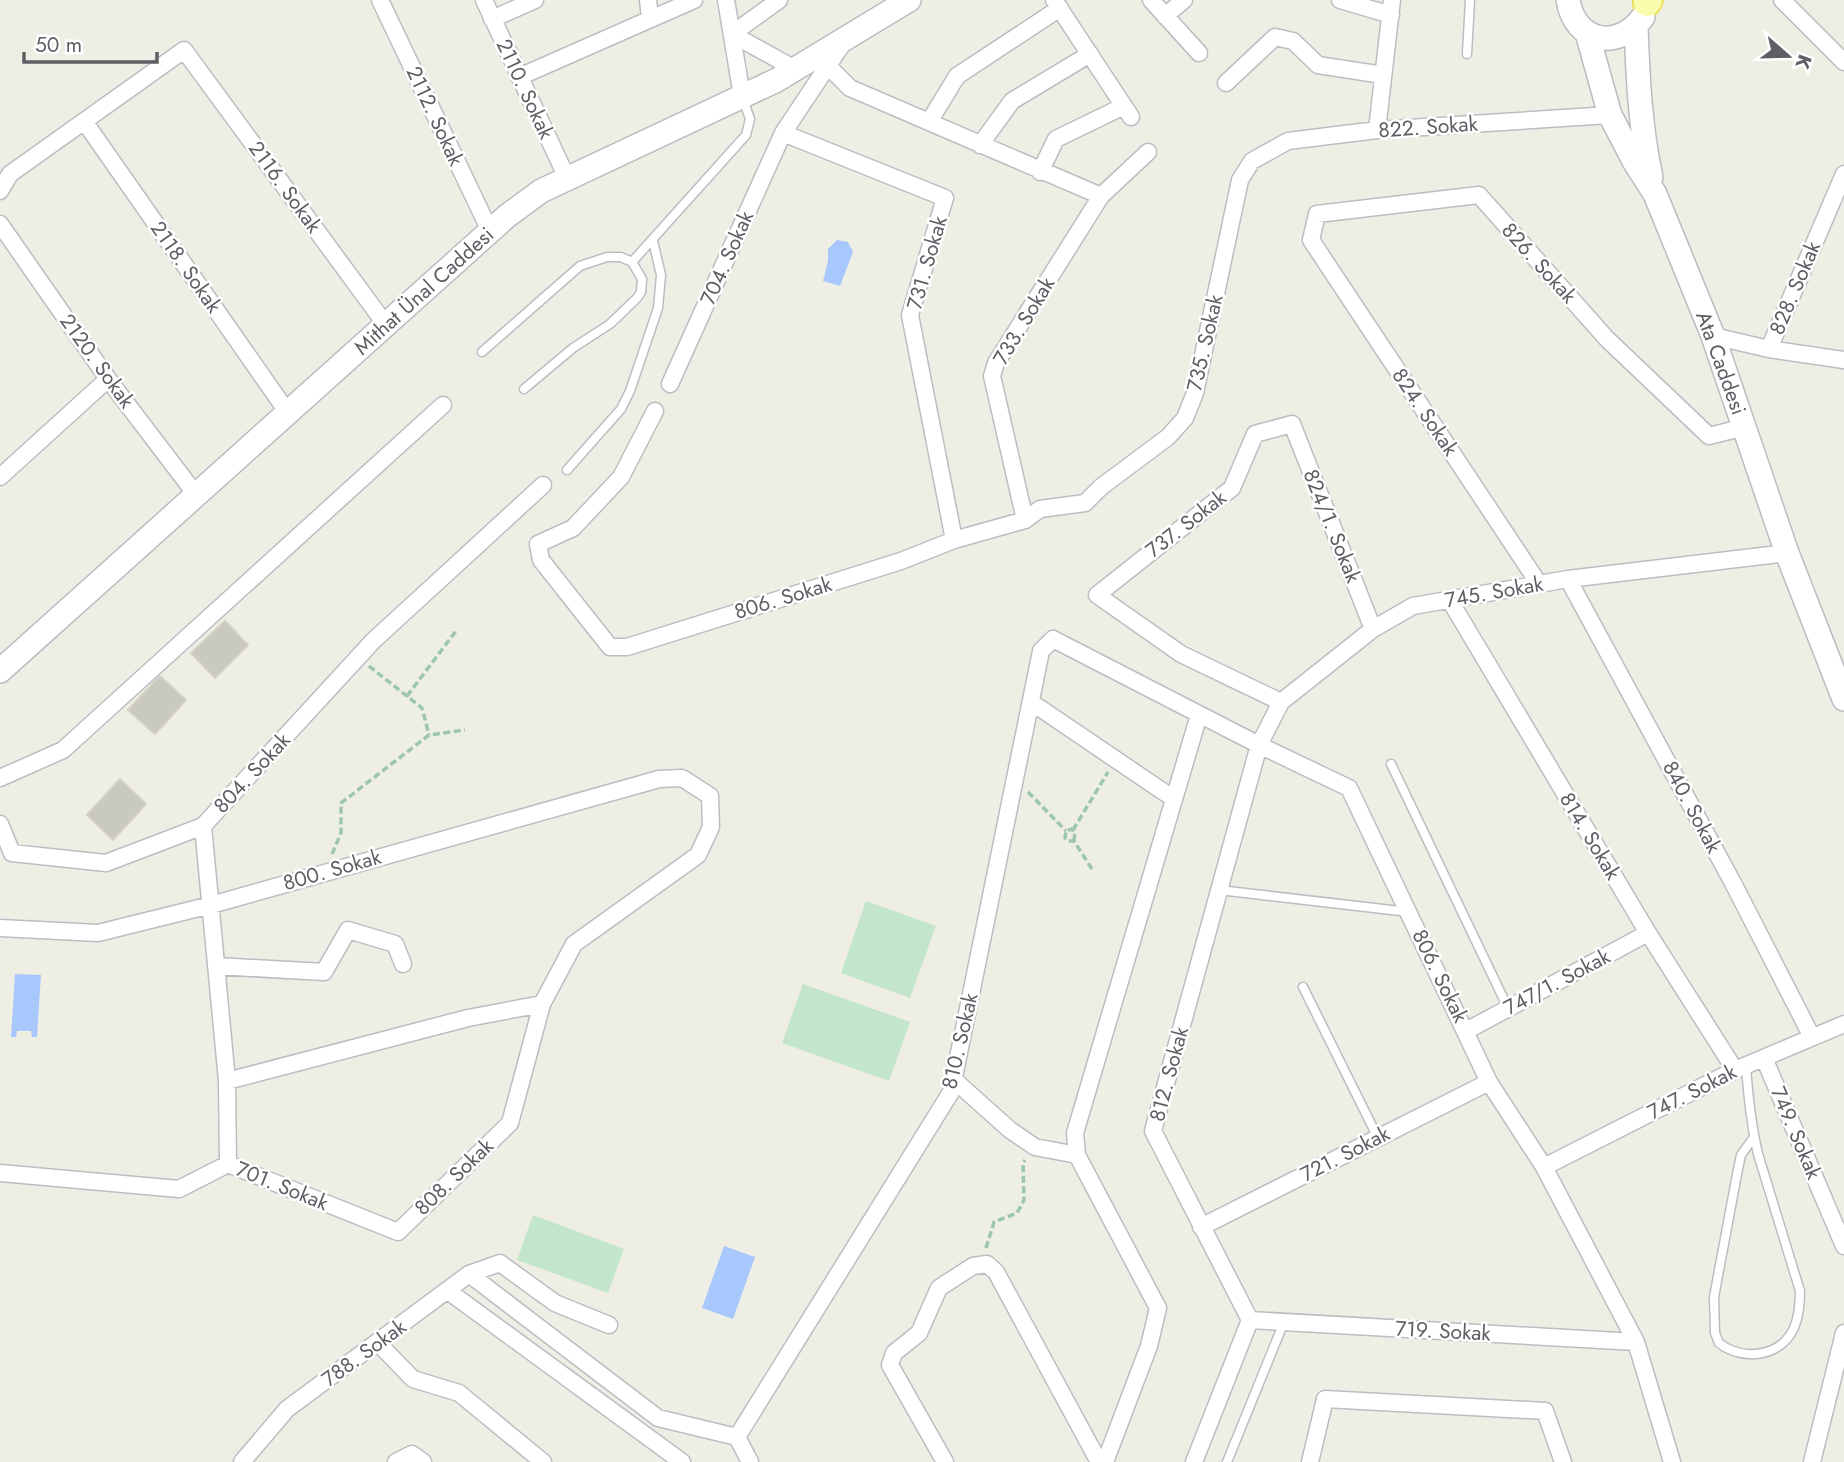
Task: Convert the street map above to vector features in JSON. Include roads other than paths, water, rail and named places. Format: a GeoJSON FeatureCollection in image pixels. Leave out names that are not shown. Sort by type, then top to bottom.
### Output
{"type":"FeatureCollection","features":[{"type":"Feature","properties":{"kind":"main road","name":"Mithat Ünal Caddesi"},"geometry":{"type":"LineString","coordinates":[[0,671],[490,232],[541,191],[795,69],[909,0]]}},
{"type":"Feature","properties":{"kind":"main road","name":"Ata Caddesi"},"geometry":{"type":"LineString","coordinates":[[1568,0],[1577,24],[1587,33],[1611,115],[1633,161],[1655,194],[1713,337],[1787,553],[1844,699]]}},
{"type":"Feature","properties":{"kind":"main road"},"geometry":{"type":"LineString","coordinates":[[1587,33],[1612,38],[1625,34],[1636,27],[1648,1]]}},
{"type":"Feature","properties":{"kind":"main road"},"geometry":{"type":"LineString","coordinates":[[1636,27],[1643,143],[1655,194]]}},
{"type":"Feature","properties":{"kind":"street","name":"2112. Sokak"},"geometry":{"type":"LineString","coordinates":[[380,0],[490,232]]}},
{"type":"Feature","properties":{"kind":"street","name":"2110. Sokak"},"geometry":{"type":"LineString","coordinates":[[484,0],[566,178]]}},
{"type":"Feature","properties":{"kind":"street"},"geometry":{"type":"LineString","coordinates":[[492,19],[535,0]]}},
{"type":"Feature","properties":{"kind":"street"},"geometry":{"type":"LineString","coordinates":[[648,0],[650,19]]}},
{"type":"Feature","properties":{"kind":"street"},"geometry":{"type":"LineString","coordinates":[[519,77],[694,0]]}},
{"type":"Feature","properties":{"kind":"street"},"geometry":{"type":"LineString","coordinates":[[726,0],[742,96]]}},
{"type":"Feature","properties":{"kind":"street"},"geometry":{"type":"LineString","coordinates":[[732,34],[779,0]]}},
{"type":"Feature","properties":{"kind":"street"},"geometry":{"type":"LineString","coordinates":[[1151,0],[1199,53]]}},
{"type":"Feature","properties":{"kind":"street"},"geometry":{"type":"LineString","coordinates":[[1166,16],[1184,0]]}},
{"type":"Feature","properties":{"kind":"street"},"geometry":{"type":"LineString","coordinates":[[1340,0],[1391,7],[1377,130]]}},
{"type":"Feature","properties":{"kind":"street"},"geometry":{"type":"LineString","coordinates":[[1782,0],[1844,62]]}},
{"type":"Feature","properties":{"kind":"street"},"geometry":{"type":"LineString","coordinates":[[929,122],[957,76],[1057,4],[1127,112],[1056,139],[1040,172]]}},
{"type":"Feature","properties":{"kind":"street"},"geometry":{"type":"LineString","coordinates":[[732,34],[795,69],[828,66],[850,88],[1101,196]]}},
{"type":"Feature","properties":{"kind":"street"},"geometry":{"type":"LineString","coordinates":[[1226,83],[1275,37],[1293,41],[1318,65],[1383,75]]}},
{"type":"Feature","properties":{"kind":"street","name":"704. Sokak"},"geometry":{"type":"LineString","coordinates":[[670,384],[783,133],[847,38]]}},
{"type":"Feature","properties":{"kind":"street","name":"2116. Sokak"},"geometry":{"type":"LineString","coordinates":[[84,121],[184,50],[386,325]]}},
{"type":"Feature","properties":{"kind":"street"},"geometry":{"type":"LineString","coordinates":[[980,145],[1012,102],[1090,54]]}},
{"type":"Feature","properties":{"kind":"street","name":"822. Sokak"},"geometry":{"type":"LineString","coordinates":[[1252,161],[1288,141],[1377,130],[1611,115]]}},
{"type":"Feature","properties":{"kind":"street"},"geometry":{"type":"LineString","coordinates":[[0,191],[10,174],[84,121]]}},
{"type":"Feature","properties":{"kind":"street","name":"2118. Sokak"},"geometry":{"type":"LineString","coordinates":[[84,121],[288,413]]}},
{"type":"Feature","properties":{"kind":"street","name":"731. Sokak"},"geometry":{"type":"LineString","coordinates":[[783,133],[945,198],[910,315],[954,540]]}},
{"type":"Feature","properties":{"kind":"street","name":"733. Sokak"},"geometry":{"type":"LineString","coordinates":[[1026,520],[992,376],[996,363],[1101,196],[1148,152]]}},
{"type":"Feature","properties":{"kind":"street","name":"735. Sokak"},"geometry":{"type":"LineString","coordinates":[[954,540],[1026,520],[1040,509],[1085,503],[1101,487],[1168,436],[1185,418],[1195,393],[1240,180],[1252,161]]}},
{"type":"Feature","properties":{"kind":"street","name":"828. Sokak"},"geometry":{"type":"LineString","coordinates":[[1713,337],[1769,349],[1844,174]]}},
{"type":"Feature","properties":{"kind":"street","name":"826. Sokak"},"geometry":{"type":"LineString","coordinates":[[1311,240],[1317,214],[1479,195],[1607,338],[1709,436],[1745,427]]}},
{"type":"Feature","properties":{"kind":"street","name":"2120. Sokak"},"geometry":{"type":"LineString","coordinates":[[0,224],[108,379],[197,496]]}},
{"type":"Feature","properties":{"kind":"street","name":"824. Sokak"},"geometry":{"type":"LineString","coordinates":[[1311,240],[1539,584]]}},
{"type":"Feature","properties":{"kind":"street"},"geometry":{"type":"LineString","coordinates":[[1769,349],[1844,360]]}},
{"type":"Feature","properties":{"kind":"street"},"geometry":{"type":"LineString","coordinates":[[0,477],[108,379]]}},
{"type":"Feature","properties":{"kind":"street"},"geometry":{"type":"LineString","coordinates":[[0,778],[63,750],[443,405]]}},
{"type":"Feature","properties":{"kind":"street","name":"806. Sokak"},"geometry":{"type":"LineString","coordinates":[[655,411],[621,477],[573,528],[538,544],[541,560],[610,647],[627,647],[653,639],[901,561],[954,540]]}},
{"type":"Feature","properties":{"kind":"street","name":"737. Sokak"},"geometry":{"type":"LineString","coordinates":[[1281,702],[1181,654],[1097,595],[1232,488],[1255,434],[1292,424]]}},
{"type":"Feature","properties":{"kind":"street","name":"824/1. Sokak"},"geometry":{"type":"LineString","coordinates":[[1292,424],[1373,629]]}},
{"type":"Feature","properties":{"kind":"street","name":"804. Sokak"},"geometry":{"type":"LineString","coordinates":[[228,1164],[227,1081],[203,826],[358,657],[544,485]]}},
{"type":"Feature","properties":{"kind":"street","name":"745. Sokak"},"geometry":{"type":"LineString","coordinates":[[1259,746],[1281,702],[1373,629],[1413,606],[1569,579],[1787,553]]}},
{"type":"Feature","properties":{"kind":"street","name":"840. Sokak"},"geometry":{"type":"LineString","coordinates":[[1569,579],[1733,883],[1812,1037]]}},
{"type":"Feature","properties":{"kind":"street","name":"814. Sokak"},"geometry":{"type":"LineString","coordinates":[[1449,599],[1648,933],[1740,1068]]}},
{"type":"Feature","properties":{"kind":"street","name":"806. Sokak"},"geometry":{"type":"LineString","coordinates":[[1053,639],[1259,746],[1349,788],[1489,1082],[1544,1167],[1636,1342],[1672,1462]]}},
{"type":"Feature","properties":{"kind":"street","name":"810. Sokak"},"geometry":{"type":"LineString","coordinates":[[737,1437],[951,1092],[1041,651],[1053,639]]}},
{"type":"Feature","properties":{"kind":"street"},"geometry":{"type":"LineString","coordinates":[[1031,702],[1174,799]]}},
{"type":"Feature","properties":{"kind":"street"},"geometry":{"type":"LineString","coordinates":[[1105,1462],[1149,1346],[1158,1308],[1077,1156],[1075,1133],[1199,715]]}},
{"type":"Feature","properties":{"kind":"street","name":"812. Sokak"},"geometry":{"type":"LineString","coordinates":[[1250,1320],[1153,1131],[1259,746]]}},
{"type":"Feature","properties":{"kind":"street","name":"800. Sokak"},"geometry":{"type":"LineString","coordinates":[[0,929],[98,933],[211,905],[659,779],[682,778],[710,796],[711,827],[698,855],[574,944],[542,1004]]}},
{"type":"Feature","properties":{"kind":"street"},"geometry":{"type":"LineString","coordinates":[[0,824],[12,853],[106,863],[203,826]]}},
{"type":"Feature","properties":{"kind":"street"},"geometry":{"type":"LineString","coordinates":[[216,966],[324,972],[348,930],[395,944],[403,964]]}},
{"type":"Feature","properties":{"kind":"street","name":"747/1. Sokak"},"geometry":{"type":"LineString","coordinates":[[1465,1031],[1648,933]]}},
{"type":"Feature","properties":{"kind":"street"},"geometry":{"type":"LineString","coordinates":[[227,1081],[468,1018],[542,1004]]}},
{"type":"Feature","properties":{"kind":"street","name":"808. Sokak"},"geometry":{"type":"LineString","coordinates":[[398,1232],[510,1123],[542,1004]]}},
{"type":"Feature","properties":{"kind":"street","name":"747. Sokak"},"geometry":{"type":"LineString","coordinates":[[1544,1167],[1740,1068],[1844,1024]]}},
{"type":"Feature","properties":{"kind":"street","name":"749. Sokak"},"geometry":{"type":"LineString","coordinates":[[1764,1058],[1844,1246]]}},
{"type":"Feature","properties":{"kind":"street"},"geometry":{"type":"LineString","coordinates":[[953,1079],[1010,1130],[1035,1147],[1077,1156]]}},
{"type":"Feature","properties":{"kind":"street","name":"721. Sokak"},"geometry":{"type":"LineString","coordinates":[[1201,1227],[1489,1082]]}},
{"type":"Feature","properties":{"kind":"street","name":"701. Sokak"},"geometry":{"type":"LineString","coordinates":[[0,1172],[179,1189],[228,1164],[398,1232]]}},
{"type":"Feature","properties":{"kind":"street","name":"788. Sokak"},"geometry":{"type":"LineString","coordinates":[[242,1462],[287,1409],[469,1274],[500,1263],[555,1303],[609,1325]]}},
{"type":"Feature","properties":{"kind":"street"},"geometry":{"type":"LineString","coordinates":[[945,1462],[890,1365],[894,1353],[919,1334],[939,1288],[974,1266],[987,1264],[996,1272],[1100,1462]]}},
{"type":"Feature","properties":{"kind":"street"},"geometry":{"type":"LineString","coordinates":[[469,1274],[658,1418],[737,1437],[750,1462]]}},
{"type":"Feature","properties":{"kind":"street"},"geometry":{"type":"LineString","coordinates":[[448,1291],[682,1462]]}},
{"type":"Feature","properties":{"kind":"street"},"geometry":{"type":"LineString","coordinates":[[1194,1462],[1250,1320]]}},
{"type":"Feature","properties":{"kind":"street","name":"719. Sokak"},"geometry":{"type":"LineString","coordinates":[[1250,1320],[1636,1342]]}},
{"type":"Feature","properties":{"kind":"street"},"geometry":{"type":"LineString","coordinates":[[1812,1462],[1844,1333]]}},
{"type":"Feature","properties":{"kind":"street"},"geometry":{"type":"LineString","coordinates":[[377,1343],[413,1379],[459,1393],[544,1462]]}},
{"type":"Feature","properties":{"kind":"street"},"geometry":{"type":"LineString","coordinates":[[1310,1462],[1325,1399],[1545,1411],[1563,1462]]}},
{"type":"Feature","properties":{"kind":"street"},"geometry":{"type":"LineString","coordinates":[[396,1462],[412,1454],[423,1462]]}},
{"type":"Feature","properties":{"kind":"lane"},"geometry":{"type":"LineString","coordinates":[[1467,54],[1470,0]]}},
{"type":"Feature","properties":{"kind":"lane"},"geometry":{"type":"LineString","coordinates":[[632,262],[746,135],[751,119],[742,96]]}},
{"type":"Feature","properties":{"kind":"lane"},"geometry":{"type":"LineString","coordinates":[[567,470],[621,409],[630,391],[658,308],[661,275],[653,241]]}},
{"type":"Feature","properties":{"kind":"lane"},"geometry":{"type":"LineString","coordinates":[[482,352],[580,266],[607,257],[621,257],[632,262],[642,279],[641,292],[637,298],[610,324],[573,348],[524,390]]}},
{"type":"Feature","properties":{"kind":"lane"},"geometry":{"type":"LineString","coordinates":[[1391,764],[1508,1008]]}},
{"type":"Feature","properties":{"kind":"lane"},"geometry":{"type":"LineString","coordinates":[[1219,890],[1409,912]]}},
{"type":"Feature","properties":{"kind":"lane"},"geometry":{"type":"LineString","coordinates":[[1303,987],[1378,1138]]}},
{"type":"Feature","properties":{"kind":"lane"},"geometry":{"type":"LineString","coordinates":[[1740,1068],[1767,1189],[1800,1290],[1800,1306],[1793,1330],[1768,1353],[1754,1355],[1735,1352],[1719,1343],[1713,1318],[1731,1196],[1741,1155],[1754,1137]]}},
{"type":"Feature","properties":{"kind":"lane"},"geometry":{"type":"LineString","coordinates":[[1227,1462],[1284,1322]]}},
{"type":"Feature","properties":{"kind":"water"},"geometry":{"type":"Polygon","coordinates":[[[837,240],[848,242],[853,252],[840,286],[823,281],[828,249],[837,240]]]}},
{"type":"Feature","properties":{"kind":"water"},"geometry":{"type":"Polygon","coordinates":[[[15,974],[41,975],[37,1037],[32,1037],[31,1031],[17,1031],[16,1037],[11,1037],[15,974]]]}},
{"type":"Feature","properties":{"kind":"water"},"geometry":{"type":"Polygon","coordinates":[[[724,1246],[755,1257],[733,1319],[702,1308],[724,1246]]]}}]}
